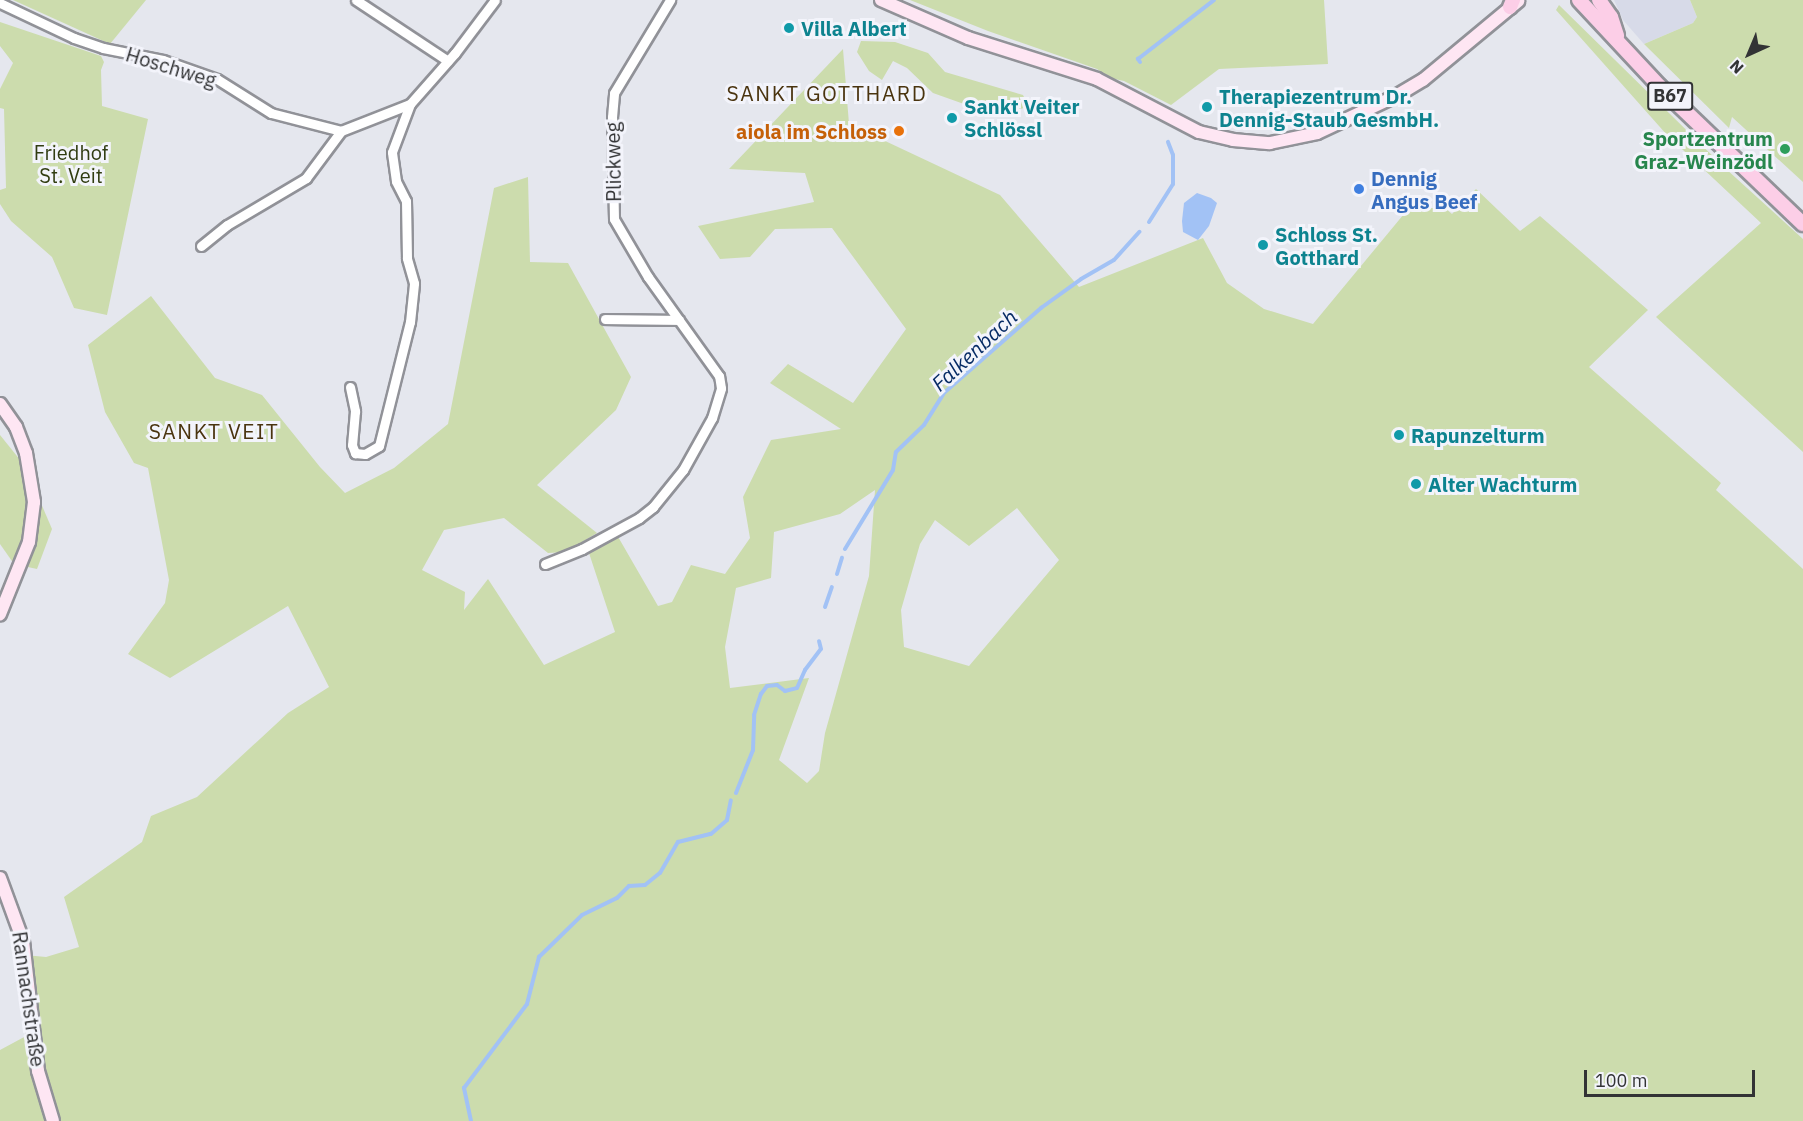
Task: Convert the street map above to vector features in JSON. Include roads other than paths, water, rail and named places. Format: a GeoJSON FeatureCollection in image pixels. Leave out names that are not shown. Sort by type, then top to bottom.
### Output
{"type":"FeatureCollection","features":[{"type":"Feature","properties":{"kind":"main road"},"geometry":{"type":"LineString","coordinates":[[881,0],[968,38],[1097,79],[1199,132],[1233,140],[1270,143],[1317,133],[1396,96],[1424,80],[1514,2]]}},
{"type":"Feature","properties":{"kind":"main road","name":"B67"},"geometry":{"type":"LineString","coordinates":[[1579,0],[1660,87],[1803,224]]}},
{"type":"Feature","properties":{"kind":"main road"},"geometry":{"type":"LineString","coordinates":[[1599,0],[1611,17],[1619,41]]}},
{"type":"Feature","properties":{"kind":"main road"},"geometry":{"type":"LineString","coordinates":[[0,404],[16,427],[26,453],[34,502],[30,542],[0,614]]}},
{"type":"Feature","properties":{"kind":"main road","name":"Rannachstraße"},"geometry":{"type":"LineString","coordinates":[[0,878],[23,941],[38,1071],[53,1121]]}},
{"type":"Feature","properties":{"kind":"street"},"geometry":{"type":"LineString","coordinates":[[356,0],[448,61]]}},
{"type":"Feature","properties":{"kind":"street"},"geometry":{"type":"LineString","coordinates":[[351,387],[355,411],[352,446],[355,453],[365,454],[379,446],[410,322],[414,283],[407,258],[406,201],[396,181],[392,152],[410,104],[448,61],[495,0]]}},
{"type":"Feature","properties":{"kind":"street","name":"Plickweg"},"geometry":{"type":"LineString","coordinates":[[545,564],[582,549],[639,518],[653,507],[674,483],[708,425],[722,388],[719,376],[639,261],[614,219],[614,93],[670,0]]}},
{"type":"Feature","properties":{"kind":"street","name":"Hoschweg"},"geometry":{"type":"LineString","coordinates":[[0,3],[103,48],[163,60],[217,79],[271,113],[341,130]]}},
{"type":"Feature","properties":{"kind":"street"},"geometry":{"type":"LineString","coordinates":[[201,246],[227,225],[306,178],[341,130],[410,104]]}},
{"type":"Feature","properties":{"kind":"street"},"geometry":{"type":"LineString","coordinates":[[605,319],[680,320]]}},
{"type":"Feature","properties":{"kind":"water"},"geometry":{"type":"Polygon","coordinates":[[[1197,193],[1217,203],[1209,226],[1198,240],[1183,232],[1182,221],[1184,203],[1197,193]]]}},
{"type":"Feature","properties":{"kind":"waterway","name":"Falkenbach"},"geometry":{"type":"LineString","coordinates":[[1140,62],[1138,59],[1214,0]]}},
{"type":"Feature","properties":{"kind":"waterway","name":"Falkenbach"},"geometry":{"type":"LineString","coordinates":[[1149,222],[1173,184],[1173,155],[1168,142]]}},
{"type":"Feature","properties":{"kind":"waterway","name":"Falkenbach"},"geometry":{"type":"LineString","coordinates":[[845,549],[893,470],[896,452],[924,425],[945,392],[1041,308],[1081,279],[1114,260],[1139,232]]}},
{"type":"Feature","properties":{"kind":"waterway","name":"Falkenbach"},"geometry":{"type":"LineString","coordinates":[[837,574],[842,558]]}},
{"type":"Feature","properties":{"kind":"waterway","name":"Falkenbach"},"geometry":{"type":"LineString","coordinates":[[825,607],[832,587]]}},
{"type":"Feature","properties":{"kind":"waterway","name":"Falkenbach"},"geometry":{"type":"LineString","coordinates":[[736,793],[753,750],[754,715],[761,694],[767,686],[777,685],[785,691],[797,688],[805,670],[821,649],[819,641]]}},
{"type":"Feature","properties":{"kind":"waterway","name":"Falkenbach"},"geometry":{"type":"LineString","coordinates":[[471,1121],[464,1088],[527,1004],[539,957],[582,915],[617,898],[629,886],[645,885],[660,873],[678,842],[711,834],[727,820],[731,800]]}},
{"type":"Feature","properties":{"kind":"place","name":"Villa Albert"},"geometry":{"type":"Point","coordinates":[789,28]}},
{"type":"Feature","properties":{"kind":"place","name":"Therapiezentrum Dr. Dennig-Staub GesmbH."},"geometry":{"type":"Point","coordinates":[1207,107]}},
{"type":"Feature","properties":{"kind":"place","name":"Sankt Veiter Schlössl"},"geometry":{"type":"Point","coordinates":[952,118]}},
{"type":"Feature","properties":{"kind":"place","name":"aiola im Schloss"},"geometry":{"type":"Point","coordinates":[899,131]}},
{"type":"Feature","properties":{"kind":"place","name":"Sportzentrum Graz-Weinzödl"},"geometry":{"type":"Point","coordinates":[1785,149]}},
{"type":"Feature","properties":{"kind":"place","name":"Dennig Angus Beef"},"geometry":{"type":"Point","coordinates":[1359,189]}},
{"type":"Feature","properties":{"kind":"place","name":"Schloss St. Gotthard"},"geometry":{"type":"Point","coordinates":[1263,245]}},
{"type":"Feature","properties":{"kind":"place","name":"Rapunzelturm"},"geometry":{"type":"Point","coordinates":[1399,435]}},
{"type":"Feature","properties":{"kind":"place","name":"Alter Wachturm"},"geometry":{"type":"Point","coordinates":[1416,484]}},
{"type":"Feature","properties":{"kind":"district","name":"SANKT GOTTHARD"},"geometry":{"type":"Point","coordinates":[827,93]}},
{"type":"Feature","properties":{"kind":"district","name":"SANKT VEIT"},"geometry":{"type":"Point","coordinates":[214,431]}},
{"type":"Feature","properties":{"kind":"park label","name":"Friedhof St. Veit"},"geometry":{"type":"Point","coordinates":[71,164]}}]}
